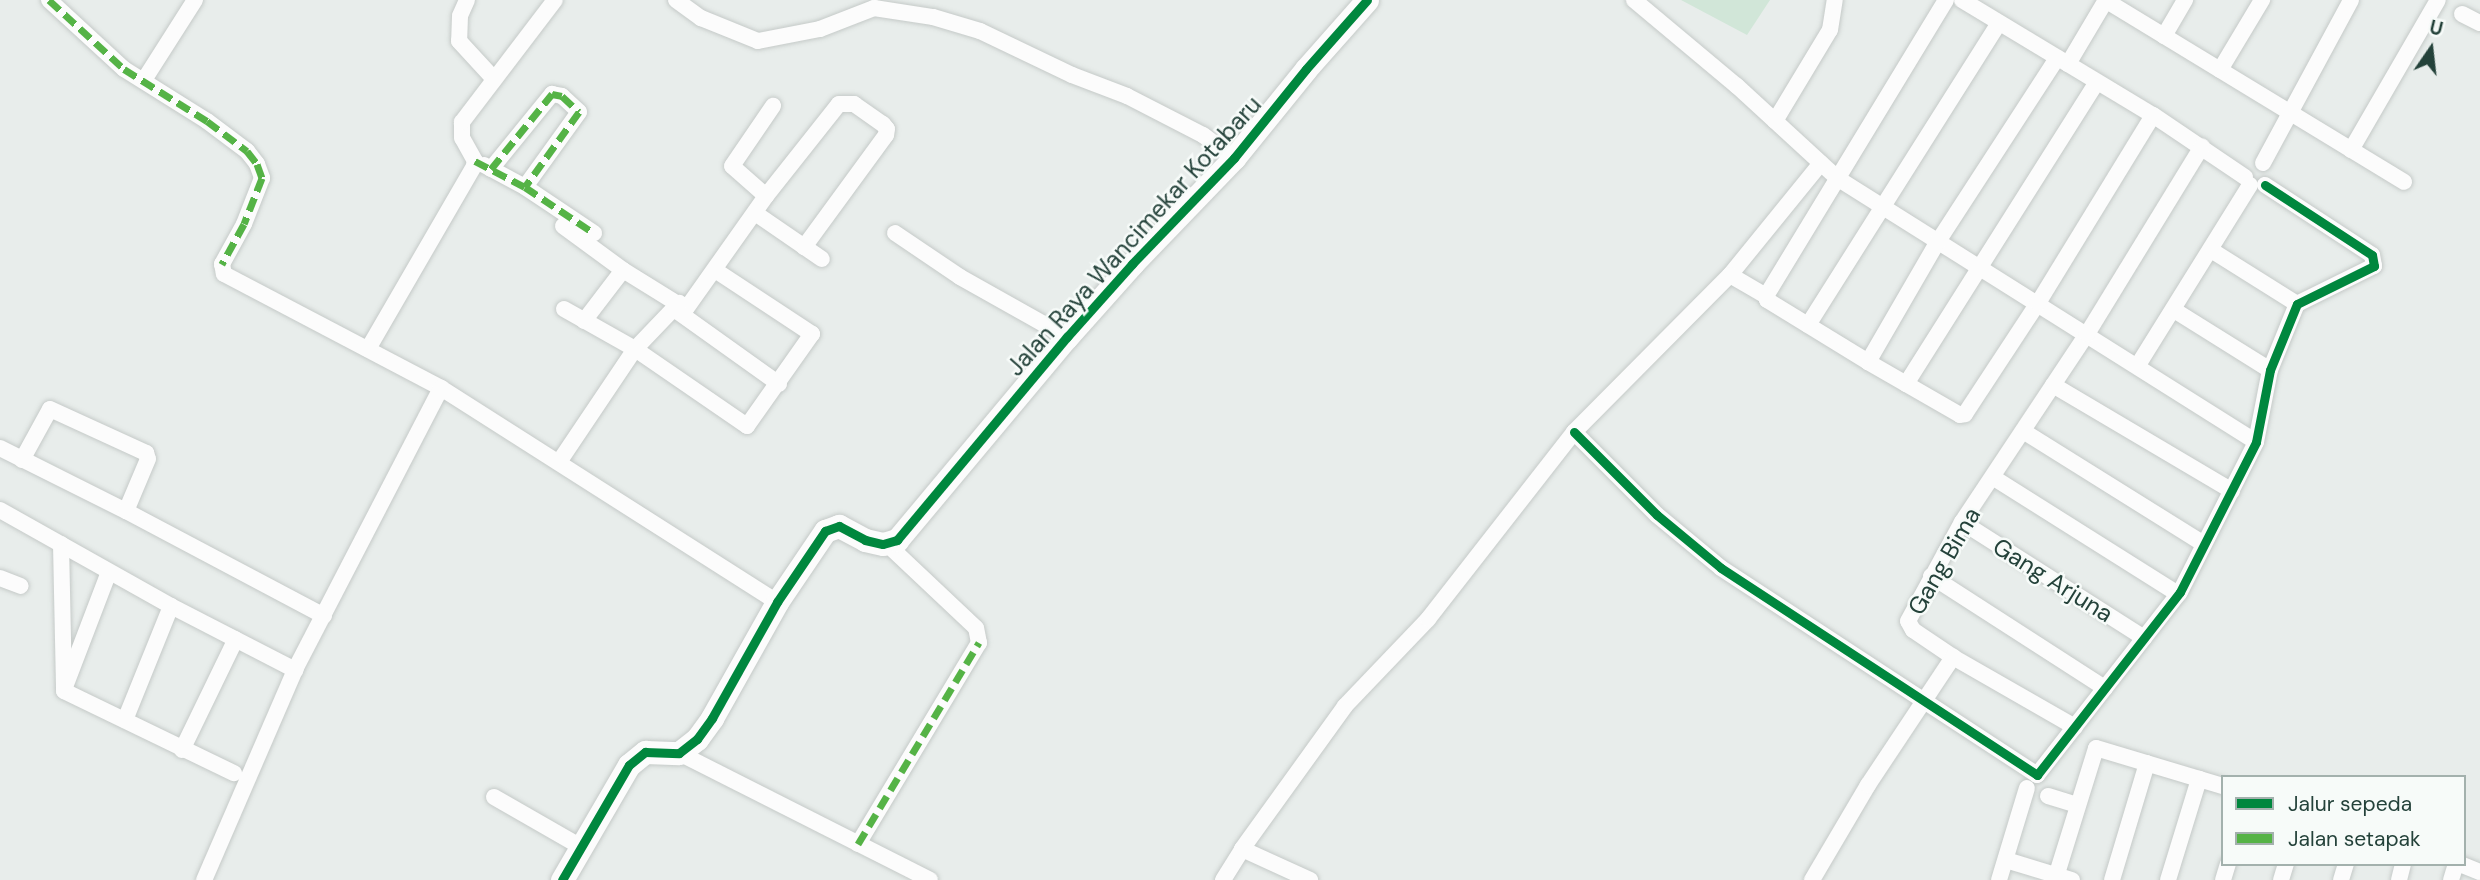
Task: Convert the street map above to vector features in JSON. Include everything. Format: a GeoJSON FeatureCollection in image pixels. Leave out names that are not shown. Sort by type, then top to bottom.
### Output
{"type":"FeatureCollection","features":[{"type":"Feature","properties":{"kind":"street"},"geometry":{"type":"LineString","coordinates":[[50,0],[124,69],[207,121],[257,163],[262,178],[244,224],[222,264],[224,274],[441,388],[778,602]]}},
{"type":"Feature","properties":{"kind":"street"},"geometry":{"type":"LineString","coordinates":[[144,80],[195,0]]}},
{"type":"Feature","properties":{"kind":"street"},"geometry":{"type":"LineString","coordinates":[[467,0],[460,16],[459,41],[494,79]]}},
{"type":"Feature","properties":{"kind":"street"},"geometry":{"type":"LineString","coordinates":[[555,0],[462,122],[462,138],[475,161],[525,187],[594,233]]}},
{"type":"Feature","properties":{"kind":"street"},"geometry":{"type":"LineString","coordinates":[[676,0],[701,18],[758,41],[820,29],[874,8],[933,17],[980,31],[1073,75],[1127,96],[1203,135],[1234,159]]}},
{"type":"Feature","properties":{"kind":"street","name":"Jalan Raya Wancimekar Kotabaru"},"geometry":{"type":"LineString","coordinates":[[888,545],[897,540],[928,507],[1067,337],[1234,159],[1306,69],[1367,0]]}},
{"type":"Feature","properties":{"kind":"street"},"geometry":{"type":"LineString","coordinates":[[1634,0],[1776,121],[1837,177],[1937,243],[2138,365],[2256,442]]}},
{"type":"Feature","properties":{"kind":"street"},"geometry":{"type":"LineString","coordinates":[[1776,121],[1830,30],[1835,0]]}},
{"type":"Feature","properties":{"kind":"street"},"geometry":{"type":"LineString","coordinates":[[1766,296],[1946,0]]}},
{"type":"Feature","properties":{"kind":"street"},"geometry":{"type":"LineString","coordinates":[[1574,432],[1657,515],[1721,568],[2037,775],[2178,594],[2256,442],[2270,370],[2297,304],[2345,278],[2372,269],[2375,262],[2372,255],[2253,182],[2202,146],[1962,0]]}},
{"type":"Feature","properties":{"kind":"street"},"geometry":{"type":"LineString","coordinates":[[1868,362],[1937,243],[2106,0],[2404,182]]}},
{"type":"Feature","properties":{"kind":"street"},"geometry":{"type":"LineString","coordinates":[[2164,36],[2185,0]]}},
{"type":"Feature","properties":{"kind":"street"},"geometry":{"type":"LineString","coordinates":[[2220,70],[2262,0]]}},
{"type":"Feature","properties":{"kind":"street"},"geometry":{"type":"LineString","coordinates":[[2253,182],[2247,169],[2254,163],[2263,163],[2351,0]]}},
{"type":"Feature","properties":{"kind":"street"},"geometry":{"type":"LineString","coordinates":[[2351,150],[2438,0]]}},
{"type":"Feature","properties":{"kind":"street"},"geometry":{"type":"LineString","coordinates":[[2462,14],[2480,23]]}},
{"type":"Feature","properties":{"kind":"street"},"geometry":{"type":"LineString","coordinates":[[1808,325],[1999,23]]}},
{"type":"Feature","properties":{"kind":"street"},"geometry":{"type":"LineString","coordinates":[[1906,384],[2097,82]]}},
{"type":"Feature","properties":{"kind":"street"},"geometry":{"type":"LineString","coordinates":[[491,169],[552,94],[557,93],[579,112],[525,187]]}},
{"type":"Feature","properties":{"kind":"street"},"geometry":{"type":"LineString","coordinates":[[676,306],[686,309],[766,196],[839,104],[854,104],[887,129],[886,135],[804,247]]}},
{"type":"Feature","properties":{"kind":"street"},"geometry":{"type":"LineString","coordinates":[[766,196],[732,166],[773,106]]}},
{"type":"Feature","properties":{"kind":"street"},"geometry":{"type":"LineString","coordinates":[[1730,275],[1868,362],[1963,416],[2038,303],[2153,115]]}},
{"type":"Feature","properties":{"kind":"street","name":"Gang Bima"},"geometry":{"type":"LineString","coordinates":[[2075,727],[1953,657],[1909,625],[1931,576],[1962,522],[1994,478],[2087,334],[2202,146]]}},
{"type":"Feature","properties":{"kind":"street"},"geometry":{"type":"LineString","coordinates":[[368,349],[475,161]]}},
{"type":"Feature","properties":{"kind":"street"},"geometry":{"type":"LineString","coordinates":[[1223,880],[1242,849],[1345,706],[1428,619],[1574,432],[1730,275],[1821,163]]}},
{"type":"Feature","properties":{"kind":"street"},"geometry":{"type":"LineString","coordinates":[[2138,365],[2253,182]]}},
{"type":"Feature","properties":{"kind":"street"},"geometry":{"type":"LineString","coordinates":[[755,213],[822,259]]}},
{"type":"Feature","properties":{"kind":"street"},"geometry":{"type":"LineString","coordinates":[[563,226],[676,306],[779,384]]}},
{"type":"Feature","properties":{"kind":"street"},"geometry":{"type":"LineString","coordinates":[[895,233],[960,277],[1067,337]]}},
{"type":"Feature","properties":{"kind":"street"},"geometry":{"type":"LineString","coordinates":[[2211,250],[2297,304]]}},
{"type":"Feature","properties":{"kind":"street"},"geometry":{"type":"LineString","coordinates":[[584,321],[623,270]]}},
{"type":"Feature","properties":{"kind":"street"},"geometry":{"type":"LineString","coordinates":[[564,309],[635,349],[743,426],[751,423],[812,334],[715,270]]}},
{"type":"Feature","properties":{"kind":"street"},"geometry":{"type":"LineString","coordinates":[[559,462],[635,349],[676,306]]}},
{"type":"Feature","properties":{"kind":"street"},"geometry":{"type":"LineString","coordinates":[[2174,310],[2270,370]]}},
{"type":"Feature","properties":{"kind":"street"},"geometry":{"type":"LineString","coordinates":[[2053,385],[2232,491]]}},
{"type":"Feature","properties":{"kind":"street"},"geometry":{"type":"LineString","coordinates":[[204,880],[295,670],[441,388]]}},
{"type":"Feature","properties":{"kind":"street"},"geometry":{"type":"LineString","coordinates":[[22,460],[50,409],[146,453],[148,459],[126,510]]}},
{"type":"Feature","properties":{"kind":"street"},"geometry":{"type":"LineString","coordinates":[[2023,431],[2204,544]]}},
{"type":"Feature","properties":{"kind":"street"},"geometry":{"type":"LineString","coordinates":[[0,448],[126,510],[324,616]]}},
{"type":"Feature","properties":{"kind":"street"},"geometry":{"type":"LineString","coordinates":[[1994,478],[2178,594]]}},
{"type":"Feature","properties":{"kind":"street"},"geometry":{"type":"LineString","coordinates":[[0,510],[109,572],[295,670]]}},
{"type":"Feature","properties":{"kind":"street","name":"Gang Arjuna"},"geometry":{"type":"LineString","coordinates":[[1962,522],[2144,638]]}},
{"type":"Feature","properties":{"kind":"street"},"geometry":{"type":"LineString","coordinates":[[680,753],[697,739],[712,718],[778,602],[829,528],[839,526],[865,540],[888,545],[976,628],[979,643],[858,844]]}},
{"type":"Feature","properties":{"kind":"street"},"geometry":{"type":"LineString","coordinates":[[61,544],[64,691]]}},
{"type":"Feature","properties":{"kind":"street"},"geometry":{"type":"LineString","coordinates":[[64,691],[109,572]]}},
{"type":"Feature","properties":{"kind":"street"},"geometry":{"type":"LineString","coordinates":[[1931,576],[2105,688]]}},
{"type":"Feature","properties":{"kind":"street"},"geometry":{"type":"LineString","coordinates":[[0,578],[21,586]]}},
{"type":"Feature","properties":{"kind":"street"},"geometry":{"type":"LineString","coordinates":[[125,720],[172,606]]}},
{"type":"Feature","properties":{"kind":"street"},"geometry":{"type":"LineString","coordinates":[[182,750],[236,639]]}},
{"type":"Feature","properties":{"kind":"street"},"geometry":{"type":"LineString","coordinates":[[1812,880],[1868,785],[1926,702],[1953,657]]}},
{"type":"Feature","properties":{"kind":"street"},"geometry":{"type":"LineString","coordinates":[[64,691],[234,773]]}},
{"type":"Feature","properties":{"kind":"street"},"geometry":{"type":"LineString","coordinates":[[2055,878],[2096,748],[2221,785]]}},
{"type":"Feature","properties":{"kind":"street"},"geometry":{"type":"LineString","coordinates":[[562,880],[629,765],[637,757],[654,751],[680,753],[930,880]]}},
{"type":"Feature","properties":{"kind":"street"},"geometry":{"type":"LineString","coordinates":[[2112,880],[2147,763]]}},
{"type":"Feature","properties":{"kind":"street"},"geometry":{"type":"LineString","coordinates":[[2168,880],[2199,779]]}},
{"type":"Feature","properties":{"kind":"street"},"geometry":{"type":"LineString","coordinates":[[1998,880],[2027,788]]}},
{"type":"Feature","properties":{"kind":"street"},"geometry":{"type":"LineString","coordinates":[[2048,796],[2078,805]]}},
{"type":"Feature","properties":{"kind":"street"},"geometry":{"type":"LineString","coordinates":[[494,797],[583,848]]}},
{"type":"Feature","properties":{"kind":"street"},"geometry":{"type":"LineString","coordinates":[[1242,849],[1310,880]]}},
{"type":"Feature","properties":{"kind":"street"},"geometry":{"type":"LineString","coordinates":[[2006,860],[2055,878],[2072,880]]}},
{"type":"Feature","properties":{"kind":"street"},"geometry":{"type":"LineString","coordinates":[[2464,866],[2480,872]]}},
{"type":"Feature","properties":{"kind":"green space"},"geometry":{"type":"Polygon","coordinates":[[[1681,0],[1770,0],[1747,35],[1681,0]]]}},
{"type":"Feature","properties":{"kind":"marked path"},"geometry":{"type":"LineString","coordinates":[[49,0],[124,69],[207,121],[247,151],[257,164],[262,178],[244,224],[222,264]]}},
{"type":"Feature","properties":{"kind":"marked path"},"geometry":{"type":"LineString","coordinates":[[491,169],[552,94],[562,96],[579,112],[525,187]]}},
{"type":"Feature","properties":{"kind":"marked path"},"geometry":{"type":"LineString","coordinates":[[475,161],[525,187],[594,233]]}},
{"type":"Feature","properties":{"kind":"marked path"},"geometry":{"type":"LineString","coordinates":[[858,844],[979,643]]}},
{"type":"Feature","properties":{"kind":"cycle path"},"geometry":{"type":"LineString","coordinates":[[562,880],[629,765],[645,752],[679,753],[697,739],[712,718],[777,602],[825,531],[839,526],[865,540],[883,544],[897,540],[1067,337],[1132,264],[1234,158],[1306,69],[1367,0]]}},
{"type":"Feature","properties":{"kind":"cycle path"},"geometry":{"type":"LineString","coordinates":[[1574,432],[1657,515],[1721,568],[2037,775],[2180,592],[2256,442],[2270,370],[2297,304],[2374,266],[2372,255],[2265,185]]}}]}
